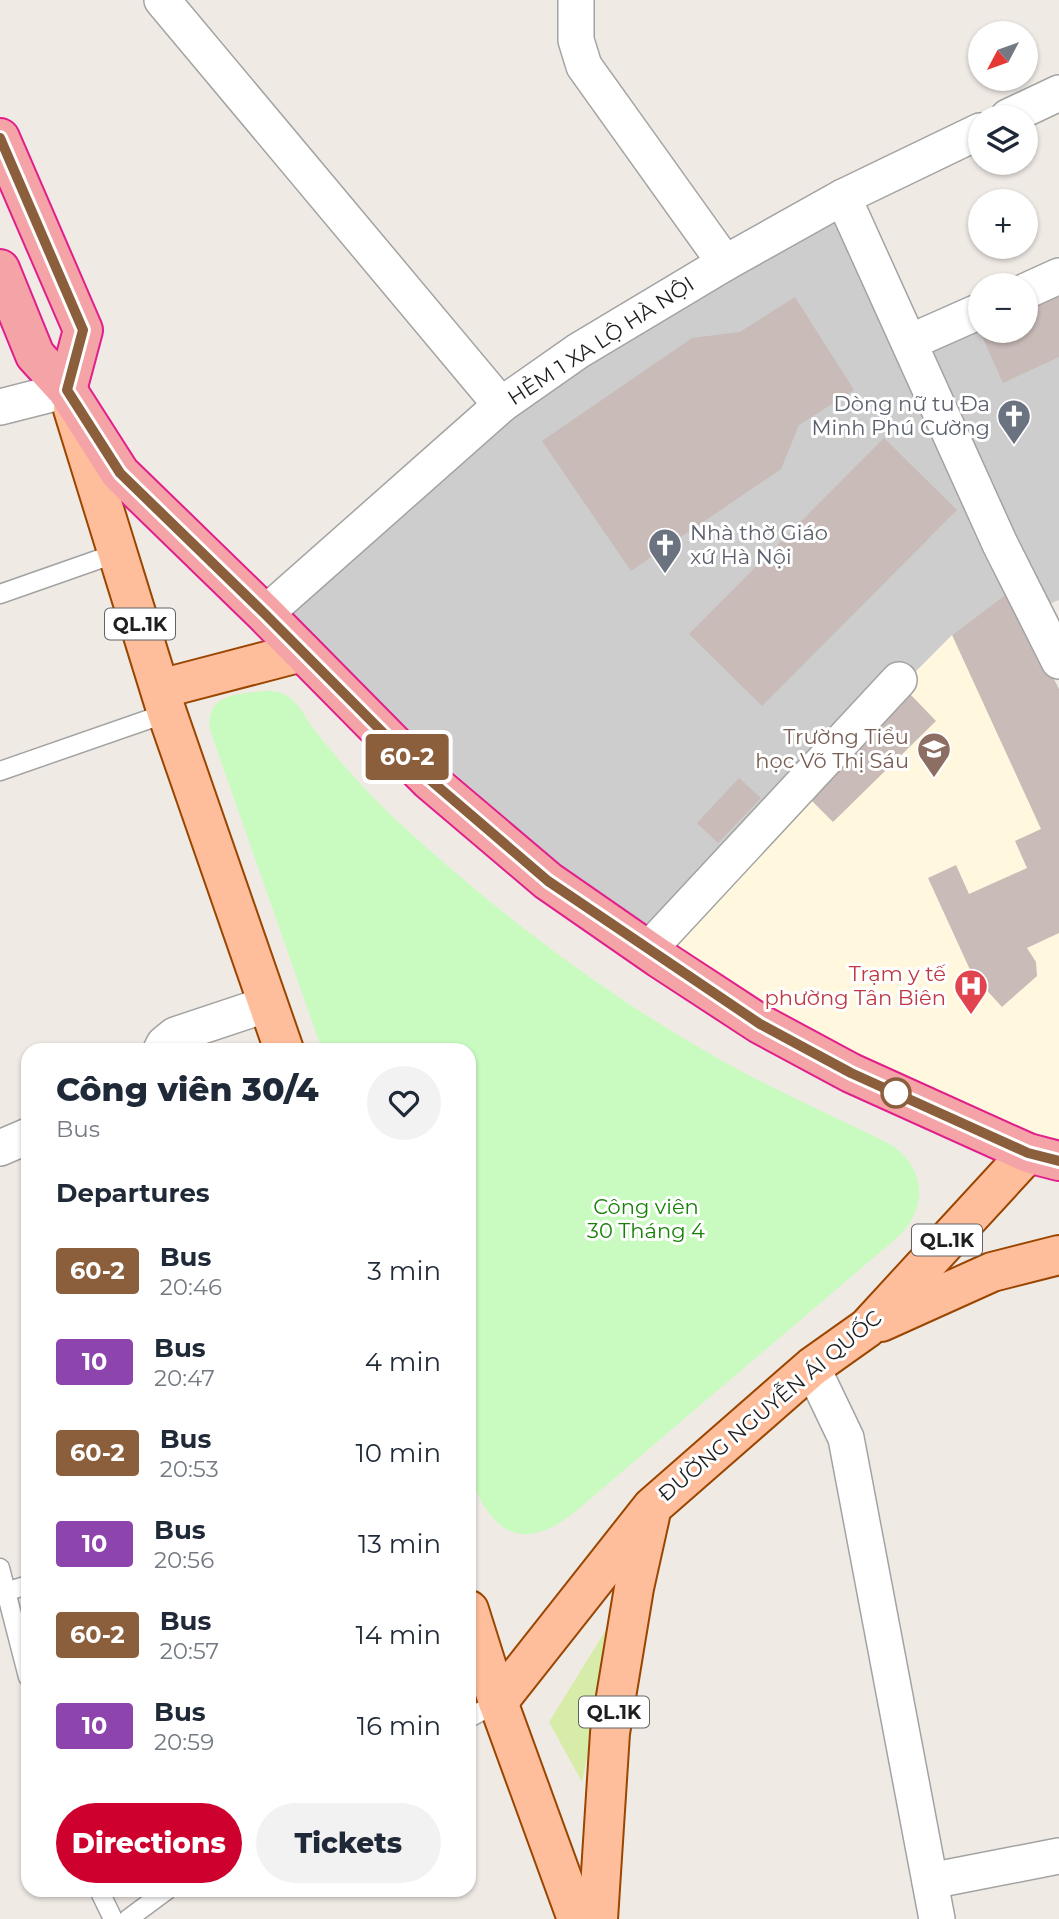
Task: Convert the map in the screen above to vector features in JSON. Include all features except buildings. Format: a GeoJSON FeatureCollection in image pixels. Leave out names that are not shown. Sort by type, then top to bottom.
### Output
{"type":"FeatureCollection","features":[{"type":"Feature","properties":{"kind":"highway"},"geometry":{"type":"LineString","coordinates":[[0,138],[83,330],[67,390]]}},
{"type":"Feature","properties":{"kind":"highway"},"geometry":{"type":"LineString","coordinates":[[0,270],[35,355],[67,390],[120,473],[429,779],[548,881],[760,1024],[851,1073],[1043,1157]]}},
{"type":"Feature","properties":{"kind":"main road","name":"QL.1K"},"geometry":{"type":"LineString","coordinates":[[67,390],[163,701],[282,1043]]}},
{"type":"Feature","properties":{"kind":"main road"},"geometry":{"type":"LineString","coordinates":[[163,701],[302,652]]}},
{"type":"Feature","properties":{"kind":"main road","name":"ĐƯỜNG NGUYỄN ÁI QUỐC"},"geometry":{"type":"LineString","coordinates":[[483,1710],[652,1507],[812,1367],[867,1328],[1043,1157]]}},
{"type":"Feature","properties":{"kind":"main road","name":"QL.1K"},"geometry":{"type":"LineString","coordinates":[[867,1328],[992,1272],[1059,1255]]}},
{"type":"Feature","properties":{"kind":"main road","name":"QL.1K"},"geometry":{"type":"LineString","coordinates":[[598,1919],[610,1733],[634,1588],[652,1507]]}},
{"type":"Feature","properties":{"kind":"main road"},"geometry":{"type":"LineString","coordinates":[[476,1660],[483,1710],[577,1919]]}},
{"type":"Feature","properties":{"kind":"street"},"geometry":{"type":"LineString","coordinates":[[162,0],[501,405]]}},
{"type":"Feature","properties":{"kind":"street"},"geometry":{"type":"LineString","coordinates":[[576,0],[576,40],[584,66],[725,263]]}},
{"type":"Feature","properties":{"kind":"street"},"geometry":{"type":"LineString","coordinates":[[1034,105],[1059,93]]}},
{"type":"Feature","properties":{"kind":"street","name":"HẺM 1 XA LỘ HÀ NỘI"},"geometry":{"type":"LineString","coordinates":[[265,614],[501,405],[578,351],[725,263],[843,197],[968,137]]}},
{"type":"Feature","properties":{"kind":"street"},"geometry":{"type":"LineString","coordinates":[[843,197],[1000,544],[1059,662]]}},
{"type":"Feature","properties":{"kind":"street"},"geometry":{"type":"LineString","coordinates":[[1038,286],[1059,276]]}},
{"type":"Feature","properties":{"kind":"street"},"geometry":{"type":"LineString","coordinates":[[910,342],[968,316]]}},
{"type":"Feature","properties":{"kind":"street"},"geometry":{"type":"LineString","coordinates":[[0,407],[67,390]]}},
{"type":"Feature","properties":{"kind":"street"},"geometry":{"type":"LineString","coordinates":[[648,950],[899,680]]}},
{"type":"Feature","properties":{"kind":"street"},"geometry":{"type":"LineString","coordinates":[[165,1043],[175,1035],[268,1004]]}},
{"type":"Feature","properties":{"kind":"street"},"geometry":{"type":"LineString","coordinates":[[0,1148],[21,1139]]}},
{"type":"Feature","properties":{"kind":"street"},"geometry":{"type":"LineString","coordinates":[[812,1367],[846,1438],[937,1919]]}},
{"type":"Feature","properties":{"kind":"street"},"geometry":{"type":"LineString","coordinates":[[930,1881],[1059,1856]]}},
{"type":"Feature","properties":{"kind":"lane"},"geometry":{"type":"LineString","coordinates":[[0,594],[117,552]]}},
{"type":"Feature","properties":{"kind":"lane"},"geometry":{"type":"LineString","coordinates":[[0,771],[163,701]]}},
{"type":"Feature","properties":{"kind":"lane"},"geometry":{"type":"LineString","coordinates":[[0,1568],[21,1651]]}},
{"type":"Feature","properties":{"kind":"lane"},"geometry":{"type":"LineString","coordinates":[[5,1592],[21,1587]]}},
{"type":"Feature","properties":{"kind":"lane"},"geometry":{"type":"LineString","coordinates":[[102,1897],[113,1919]]}},
{"type":"Feature","properties":{"kind":"lane"},"geometry":{"type":"LineString","coordinates":[[128,1919],[158,1897]]}},
{"type":"Feature","properties":{"kind":"shaded area","name":"Nhà thờ Giáo xứ Hà Nội"},"geometry":{"type":"Polygon","coordinates":[[[837,212],[1010,591],[952,635],[655,933],[557,863],[440,761],[288,610],[507,416],[577,365],[837,212]]]}},
{"type":"Feature","properties":{"kind":"shaded area","name":"Dòng nữ tu Đa Minh Phú Cường"},"geometry":{"type":"Polygon","coordinates":[[[1059,288],[1059,600],[1044,606],[925,348],[968,329],[968,343],[1038,343],[1038,298],[1059,288]]]}},
{"type":"Feature","properties":{"kind":"shaded area","name":"Trường Tiểu học Võ Thị Sáu"},"geometry":{"type":"Polygon","coordinates":[[[1010,591],[1059,689],[1059,1142],[1011,1131],[772,1010],[655,933],[952,635],[1010,591]]]}},
{"type":"Feature","properties":{"kind":"green space","name":"Công viên 30 Tháng 4"},"geometry":{"type":"Polygon","coordinates":[[[273,691],[291,698],[337,757],[394,818],[446,865],[530,933],[618,996],[709,1053],[890,1144],[911,1164],[917,1176],[919,1201],[908,1225],[898,1237],[576,1511],[539,1532],[524,1534],[510,1531],[498,1523],[476,1491],[476,1043],[320,1043],[210,730],[213,709],[218,702],[234,695],[273,691]]]}},
{"type":"Feature","properties":{"kind":"green space"},"geometry":{"type":"Polygon","coordinates":[[[617,1612],[582,1782],[549,1722],[617,1612]]]}},
{"type":"Feature","properties":{"kind":"bus line","name":"60-2"},"geometry":{"type":"LineString","coordinates":[[0,138],[83,330],[67,390],[120,473],[429,779],[548,881],[760,1024],[851,1073],[1028,1153],[1059,1161]]}},
{"type":"Feature","properties":{"kind":"place","name":"Dòng nữ tu Đa Minh Phú Cường"},"geometry":{"type":"Point","coordinates":[1014,446]}},
{"type":"Feature","properties":{"kind":"place","name":"Nhà thờ Giáo xứ Hà Nội"},"geometry":{"type":"Point","coordinates":[665,575]}},
{"type":"Feature","properties":{"kind":"place","name":"Trường Tiểu học Võ Thị Sáu"},"geometry":{"type":"Point","coordinates":[934,779]}},
{"type":"Feature","properties":{"kind":"place","name":"Trạm y tế phường Tân Biên"},"geometry":{"type":"Point","coordinates":[971,1016]}}]}
